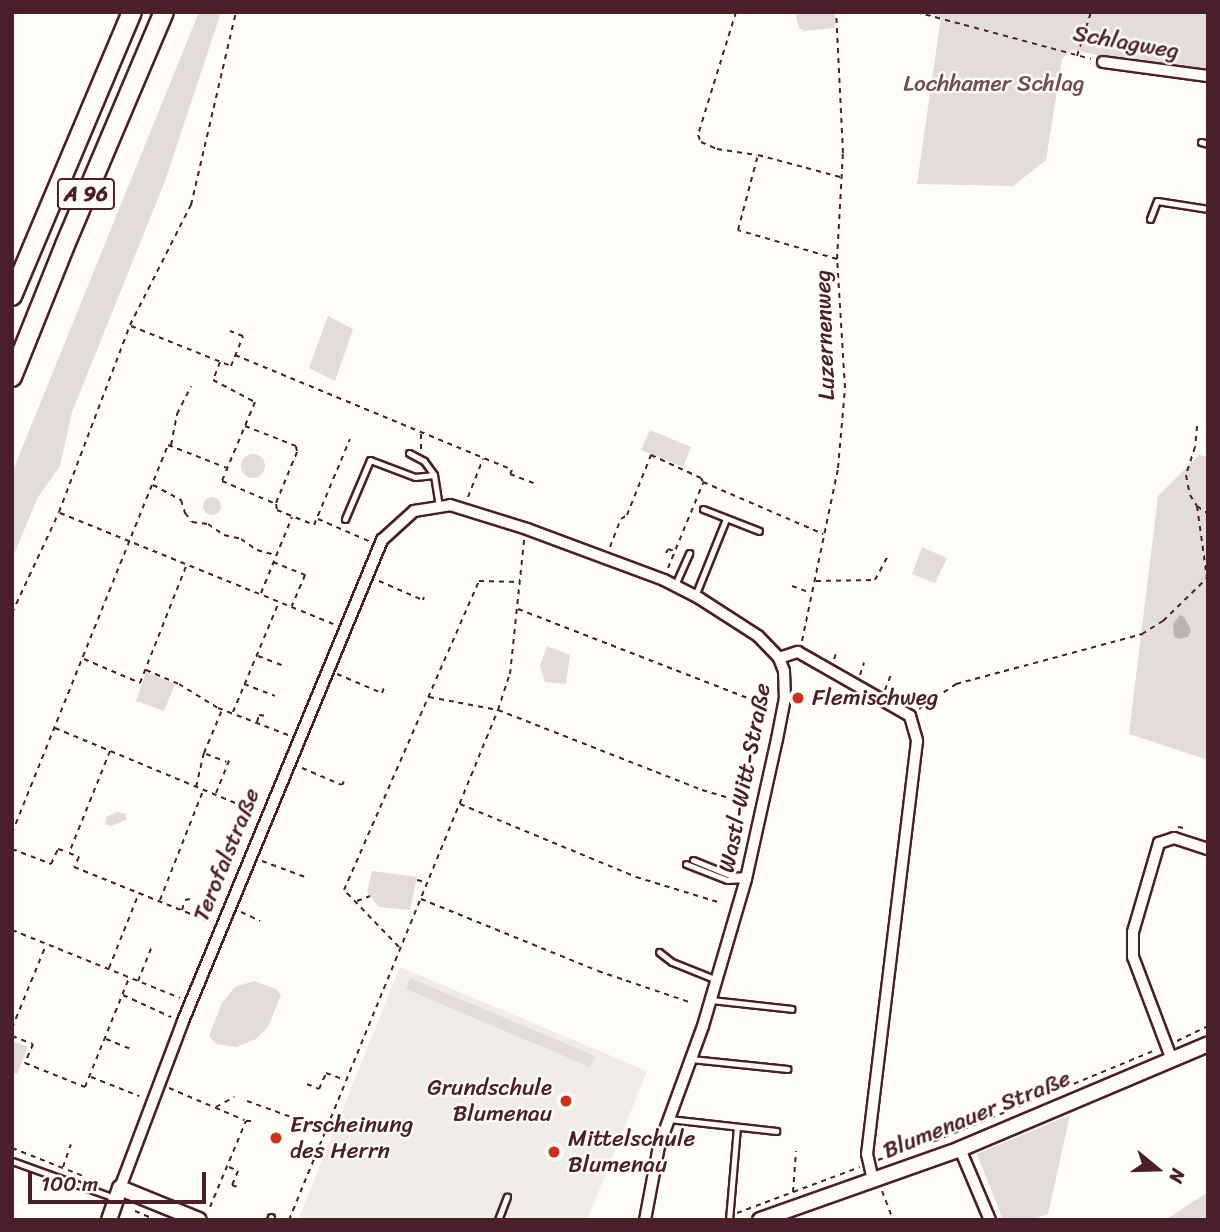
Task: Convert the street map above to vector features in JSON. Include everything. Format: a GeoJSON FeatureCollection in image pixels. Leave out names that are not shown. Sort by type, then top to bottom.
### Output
{"type":"FeatureCollection","features":[{"type":"Feature","properties":{"kind":"highway","name":"A 96"},"geometry":{"type":"LineString","coordinates":[[12,296],[132,12]]}},
{"type":"Feature","properties":{"kind":"highway","name":"A 96"},"geometry":{"type":"LineString","coordinates":[[12,377],[164,12]]}},
{"type":"Feature","properties":{"kind":"street","name":"Schlagweg"},"geometry":{"type":"LineString","coordinates":[[1103,61],[1208,76]]}},
{"type":"Feature","properties":{"kind":"street","name":"Wastl-Witt-Straße"},"geometry":{"type":"LineString","coordinates":[[405,516],[450,505],[606,556],[675,585],[758,636],[779,658],[784,671],[785,698],[746,877],[711,1000],[659,1146],[645,1220]]}},
{"type":"Feature","properties":{"kind":"street","name":"Terofalstraße"},"geometry":{"type":"LineString","coordinates":[[109,1220],[191,1002],[345,628],[380,546],[405,516]]}},
{"type":"Feature","properties":{"kind":"street"},"geometry":{"type":"LineString","coordinates":[[779,658],[798,652],[910,716],[917,741],[868,1164],[873,1181]]}},
{"type":"Feature","properties":{"kind":"street"},"geometry":{"type":"LineString","coordinates":[[1172,1060],[1133,957],[1133,932],[1159,843],[1174,838],[1208,849]]}},
{"type":"Feature","properties":{"kind":"street","name":"Blumenauer Straße"},"geometry":{"type":"LineString","coordinates":[[760,1220],[784,1216],[960,1149],[1208,1044]]}},
{"type":"Feature","properties":{"kind":"street"},"geometry":{"type":"LineString","coordinates":[[960,1149],[990,1220]]}},
{"type":"Feature","properties":{"kind":"street"},"geometry":{"type":"LineString","coordinates":[[118,1193],[199,1220]]}},
{"type":"Feature","properties":{"kind":"lane"},"geometry":{"type":"LineString","coordinates":[[1150,219],[1157,201],[1208,209]]}},
{"type":"Feature","properties":{"kind":"lane"},"geometry":{"type":"LineString","coordinates":[[409,453],[420,459],[434,475],[439,507]]}},
{"type":"Feature","properties":{"kind":"lane"},"geometry":{"type":"LineString","coordinates":[[345,519],[370,460],[415,477],[434,475]]}},
{"type":"Feature","properties":{"kind":"lane"},"geometry":{"type":"LineString","coordinates":[[704,509],[759,531]]}},
{"type":"Feature","properties":{"kind":"lane"},"geometry":{"type":"LineString","coordinates":[[695,596],[726,519]]}},
{"type":"Feature","properties":{"kind":"lane"},"geometry":{"type":"LineString","coordinates":[[675,585],[689,553]]}},
{"type":"Feature","properties":{"kind":"lane"},"geometry":{"type":"LineString","coordinates":[[693,860],[732,876],[746,877]]}},
{"type":"Feature","properties":{"kind":"lane"},"geometry":{"type":"LineString","coordinates":[[686,864],[727,880],[746,877]]}},
{"type":"Feature","properties":{"kind":"lane"},"geometry":{"type":"LineString","coordinates":[[659,952],[672,962],[717,980]]}},
{"type":"Feature","properties":{"kind":"lane"},"geometry":{"type":"LineString","coordinates":[[711,1000],[792,1009]]}},
{"type":"Feature","properties":{"kind":"lane"},"geometry":{"type":"LineString","coordinates":[[691,1059],[787,1069]]}},
{"type":"Feature","properties":{"kind":"lane"},"geometry":{"type":"LineString","coordinates":[[669,1119],[776,1131]]}},
{"type":"Feature","properties":{"kind":"lane"},"geometry":{"type":"LineString","coordinates":[[729,1218],[737,1126]]}},
{"type":"Feature","properties":{"kind":"lane"},"geometry":{"type":"LineString","coordinates":[[12,1161],[118,1193]]}},
{"type":"Feature","properties":{"kind":"lane"},"geometry":{"type":"LineString","coordinates":[[498,1220],[507,1197]]}},
{"type":"Feature","properties":{"kind":"path"},"geometry":{"type":"LineString","coordinates":[[12,613],[59,512],[130,325],[191,205],[236,12]]}},
{"type":"Feature","properties":{"kind":"path"},"geometry":{"type":"LineString","coordinates":[[736,12],[698,135],[701,142],[717,149],[758,155],[841,177]]}},
{"type":"Feature","properties":{"kind":"path","name":"Luzernenweg"},"geometry":{"type":"LineString","coordinates":[[798,652],[838,467],[844,399],[837,259],[843,153],[836,12]]}},
{"type":"Feature","properties":{"kind":"path","name":"Schlagweg"},"geometry":{"type":"LineString","coordinates":[[916,12],[1077,57],[1103,61]]}},
{"type":"Feature","properties":{"kind":"path"},"geometry":{"type":"LineString","coordinates":[[1077,57],[1091,12]]}},
{"type":"Feature","properties":{"kind":"path"},"geometry":{"type":"LineString","coordinates":[[758,155],[738,230],[837,259]]}},
{"type":"Feature","properties":{"kind":"path"},"geometry":{"type":"LineString","coordinates":[[130,325],[231,366],[243,336],[230,331]]}},
{"type":"Feature","properties":{"kind":"path"},"geometry":{"type":"LineString","coordinates":[[235,355],[483,458],[534,483]]}},
{"type":"Feature","properties":{"kind":"path"},"geometry":{"type":"LineString","coordinates":[[220,362],[213,380],[255,402],[222,481],[276,504]]}},
{"type":"Feature","properties":{"kind":"path"},"geometry":{"type":"LineString","coordinates":[[171,446],[177,414],[191,386]]}},
{"type":"Feature","properties":{"kind":"path"},"geometry":{"type":"LineString","coordinates":[[245,426],[296,446],[297,452],[276,504],[277,510],[314,525],[350,439]]}},
{"type":"Feature","properties":{"kind":"path"},"geometry":{"type":"LineString","coordinates":[[1197,426],[1195,447],[1186,475],[1190,495],[1197,506],[1208,514]]}},
{"type":"Feature","properties":{"kind":"path"},"geometry":{"type":"LineString","coordinates":[[420,459],[421,432]]}},
{"type":"Feature","properties":{"kind":"path"},"geometry":{"type":"LineString","coordinates":[[12,833],[168,445],[228,468]]}},
{"type":"Feature","properties":{"kind":"path"},"geometry":{"type":"LineString","coordinates":[[606,556],[651,455],[701,478],[703,482],[824,534]]}},
{"type":"Feature","properties":{"kind":"path"},"geometry":{"type":"LineString","coordinates":[[468,497],[483,458]]}},
{"type":"Feature","properties":{"kind":"path"},"geometry":{"type":"LineString","coordinates":[[668,568],[703,482]]}},
{"type":"Feature","properties":{"kind":"path"},"geometry":{"type":"LineString","coordinates":[[153,484],[181,500],[185,513],[192,522],[208,524],[224,535],[241,539],[257,550],[276,555]]}},
{"type":"Feature","properties":{"kind":"path"},"geometry":{"type":"LineString","coordinates":[[1197,506],[1207,578],[1208,621]]}},
{"type":"Feature","properties":{"kind":"path"},"geometry":{"type":"LineString","coordinates":[[59,512],[345,628]]}},
{"type":"Feature","properties":{"kind":"path"},"geometry":{"type":"LineString","coordinates":[[260,595],[292,516]]}},
{"type":"Feature","properties":{"kind":"path"},"geometry":{"type":"LineString","coordinates":[[317,519],[380,546]]}},
{"type":"Feature","properties":{"kind":"path"},"geometry":{"type":"LineString","coordinates":[[289,1220],[498,710],[510,674],[521,582],[520,552],[527,529]]}},
{"type":"Feature","properties":{"kind":"path"},"geometry":{"type":"LineString","coordinates":[[666,553],[668,549],[675,551]]}},
{"type":"Feature","properties":{"kind":"path"},"geometry":{"type":"LineString","coordinates":[[814,581],[875,580],[888,556]]}},
{"type":"Feature","properties":{"kind":"path"},"geometry":{"type":"LineString","coordinates":[[273,562],[305,575],[292,607]]}},
{"type":"Feature","properties":{"kind":"path"},"geometry":{"type":"LineString","coordinates":[[83,659],[141,682],[187,565]]}},
{"type":"Feature","properties":{"kind":"path"},"geometry":{"type":"LineString","coordinates":[[367,576],[423,600],[424,597]]}},
{"type":"Feature","properties":{"kind":"path"},"geometry":{"type":"LineString","coordinates":[[910,716],[956,684],[1142,634],[1163,621],[1207,578]]}},
{"type":"Feature","properties":{"kind":"path"},"geometry":{"type":"LineString","coordinates":[[400,948],[344,890],[479,581],[521,582]]}},
{"type":"Feature","properties":{"kind":"path"},"geometry":{"type":"LineString","coordinates":[[792,586],[812,594]]}},
{"type":"Feature","properties":{"kind":"path"},"geometry":{"type":"LineString","coordinates":[[233,713],[279,602]]}},
{"type":"Feature","properties":{"kind":"path"},"geometry":{"type":"LineString","coordinates":[[517,609],[766,705]]}},
{"type":"Feature","properties":{"kind":"path"},"geometry":{"type":"LineString","coordinates":[[256,655],[286,667]]}},
{"type":"Feature","properties":{"kind":"path"},"geometry":{"type":"LineString","coordinates":[[145,670],[179,684],[222,709],[288,735]]}},
{"type":"Feature","properties":{"kind":"path"},"geometry":{"type":"LineString","coordinates":[[328,670],[382,693],[384,688]]}},
{"type":"Feature","properties":{"kind":"path"},"geometry":{"type":"LineString","coordinates":[[881,699],[891,674]]}},
{"type":"Feature","properties":{"kind":"path"},"geometry":{"type":"LineString","coordinates":[[244,684],[275,696]]}},
{"type":"Feature","properties":{"kind":"path"},"geometry":{"type":"LineString","coordinates":[[428,697],[498,710],[702,790],[746,803]]}},
{"type":"Feature","properties":{"kind":"path"},"geometry":{"type":"LineString","coordinates":[[196,787],[205,753],[222,709]]}},
{"type":"Feature","properties":{"kind":"path"},"geometry":{"type":"LineString","coordinates":[[256,723],[259,715],[268,716]]}},
{"type":"Feature","properties":{"kind":"path"},"geometry":{"type":"LineString","coordinates":[[55,728],[268,816]]}},
{"type":"Feature","properties":{"kind":"path"},"geometry":{"type":"LineString","coordinates":[[69,853],[110,751]]}},
{"type":"Feature","properties":{"kind":"path"},"geometry":{"type":"LineString","coordinates":[[205,753],[228,762]]}},
{"type":"Feature","properties":{"kind":"path"},"geometry":{"type":"LineString","coordinates":[[215,795],[230,758]]}},
{"type":"Feature","properties":{"kind":"path"},"geometry":{"type":"LineString","coordinates":[[290,763],[342,785],[344,781]]}},
{"type":"Feature","properties":{"kind":"path"},"geometry":{"type":"LineString","coordinates":[[159,901],[203,790]]}},
{"type":"Feature","properties":{"kind":"path"},"geometry":{"type":"LineString","coordinates":[[459,803],[636,877],[721,903]]}},
{"type":"Feature","properties":{"kind":"path"},"geometry":{"type":"LineString","coordinates":[[1179,826],[1184,828]]}},
{"type":"Feature","properties":{"kind":"path"},"geometry":{"type":"LineString","coordinates":[[12,849],[51,864],[58,849],[69,853],[79,857],[74,866],[211,922]]}},
{"type":"Feature","properties":{"kind":"path"},"geometry":{"type":"LineString","coordinates":[[251,856],[306,877]]}},
{"type":"Feature","properties":{"kind":"path"},"geometry":{"type":"LineString","coordinates":[[417,880],[427,882]]}},
{"type":"Feature","properties":{"kind":"path"},"geometry":{"type":"LineString","coordinates":[[108,969],[139,893]]}},
{"type":"Feature","properties":{"kind":"path"},"geometry":{"type":"LineString","coordinates":[[356,902],[370,896]]}},
{"type":"Feature","properties":{"kind":"path"},"geometry":{"type":"LineString","coordinates":[[181,910],[186,900],[190,899]]}},
{"type":"Feature","properties":{"kind":"path"},"geometry":{"type":"LineString","coordinates":[[420,899],[598,971],[692,1003]]}},
{"type":"Feature","properties":{"kind":"path"},"geometry":{"type":"LineString","coordinates":[[230,908],[260,921]]}},
{"type":"Feature","properties":{"kind":"path"},"geometry":{"type":"LineString","coordinates":[[12,930],[191,1002]]}},
{"type":"Feature","properties":{"kind":"path"},"geometry":{"type":"LineString","coordinates":[[12,1028],[47,944]]}},
{"type":"Feature","properties":{"kind":"path"},"geometry":{"type":"LineString","coordinates":[[138,981],[152,947]]}},
{"type":"Feature","properties":{"kind":"path"},"geometry":{"type":"LineString","coordinates":[[12,1036],[33,1044],[25,1063],[85,1087],[130,978]]}},
{"type":"Feature","properties":{"kind":"path"},"geometry":{"type":"LineString","coordinates":[[123,995],[171,1017]]}},
{"type":"Feature","properties":{"kind":"path"},"geometry":{"type":"LineString","coordinates":[[729,1218],[923,1143],[935,1142],[1208,1026]]}},
{"type":"Feature","properties":{"kind":"path"},"geometry":{"type":"LineString","coordinates":[[105,1039],[131,1049]]}},
{"type":"Feature","properties":{"kind":"path"},"geometry":{"type":"LineString","coordinates":[[307,1084],[319,1088],[326,1073],[346,1080]]}},
{"type":"Feature","properties":{"kind":"path"},"geometry":{"type":"LineString","coordinates":[[90,1076],[139,1096]]}},
{"type":"Feature","properties":{"kind":"path"},"geometry":{"type":"LineString","coordinates":[[159,1083],[246,1121],[254,1121]]}},
{"type":"Feature","properties":{"kind":"path"},"geometry":{"type":"LineString","coordinates":[[215,1107],[234,1097]]}},
{"type":"Feature","properties":{"kind":"path"},"geometry":{"type":"LineString","coordinates":[[247,1101],[259,1106],[261,1103],[325,1129]]}},
{"type":"Feature","properties":{"kind":"path"},"geometry":{"type":"LineString","coordinates":[[210,1207],[246,1121]]}},
{"type":"Feature","properties":{"kind":"path"},"geometry":{"type":"LineString","coordinates":[[63,1168],[71,1144]]}},
{"type":"Feature","properties":{"kind":"path"},"geometry":{"type":"LineString","coordinates":[[12,1148],[84,1177]]}},
{"type":"Feature","properties":{"kind":"path"},"geometry":{"type":"LineString","coordinates":[[793,1192],[796,1151]]}},
{"type":"Feature","properties":{"kind":"path"},"geometry":{"type":"LineString","coordinates":[[228,1167],[238,1171],[233,1185]]}},
{"type":"Feature","properties":{"kind":"path"},"geometry":{"type":"LineString","coordinates":[[222,1181],[240,1188]]}},
{"type":"Feature","properties":{"kind":"path"},"geometry":{"type":"LineString","coordinates":[[887,1204],[893,1220]]}},
{"type":"Feature","properties":{"kind":"path"},"geometry":{"type":"LineString","coordinates":[[135,1211],[156,1220]]}},
{"type":"Feature","properties":{"kind":"shaded area"},"geometry":{"type":"Polygon","coordinates":[[[1180,615],[1191,630],[1188,637],[1178,639],[1174,636],[1173,624],[1180,615]]]}},
{"type":"Feature","properties":{"kind":"shaded area"},"geometry":{"type":"Polygon","coordinates":[[[400,967],[647,1071],[587,1220],[298,1220],[400,967]]]}},
{"type":"Feature","properties":{"kind":"green space"},"geometry":{"type":"Polygon","coordinates":[[[199,12],[221,12],[165,181],[72,412],[60,466],[38,497],[12,559],[12,473],[199,12]]]}},
{"type":"Feature","properties":{"kind":"green space"},"geometry":{"type":"Polygon","coordinates":[[[795,12],[835,12],[835,28],[804,31],[799,28],[795,12]]]}},
{"type":"Feature","properties":{"kind":"green space","name":"Lochhamer Schlag"},"geometry":{"type":"Polygon","coordinates":[[[925,12],[1208,12],[1208,72],[1100,56],[1072,49],[1062,59],[1046,160],[1013,186],[917,184],[941,17],[925,12]]]}},
{"type":"Feature","properties":{"kind":"green space"},"geometry":{"type":"Polygon","coordinates":[[[328,316],[353,329],[335,381],[309,368],[328,316]]]}},
{"type":"Feature","properties":{"kind":"green space"},"geometry":{"type":"Polygon","coordinates":[[[650,430],[691,447],[683,467],[641,450],[650,430]]]}},
{"type":"Feature","properties":{"kind":"green space"},"geometry":{"type":"Polygon","coordinates":[[[253,454],[262,457],[265,466],[262,475],[253,478],[244,475],[241,466],[244,457],[253,454]]]}},
{"type":"Feature","properties":{"kind":"green space"},"geometry":{"type":"Polygon","coordinates":[[[1199,455],[1208,457],[1208,760],[1129,734],[1158,496],[1199,455]]]}},
{"type":"Feature","properties":{"kind":"green space"},"geometry":{"type":"Polygon","coordinates":[[[212,497],[218,500],[221,506],[218,512],[212,515],[206,512],[203,506],[206,500],[212,497]]]}},
{"type":"Feature","properties":{"kind":"green space"},"geometry":{"type":"Polygon","coordinates":[[[922,547],[947,558],[935,583],[912,574],[922,547]]]}},
{"type":"Feature","properties":{"kind":"green space"},"geometry":{"type":"Polygon","coordinates":[[[547,646],[570,655],[566,684],[545,682],[540,666],[547,646]]]}},
{"type":"Feature","properties":{"kind":"green space"},"geometry":{"type":"Polygon","coordinates":[[[146,672],[175,684],[164,711],[136,701],[146,672]]]}},
{"type":"Feature","properties":{"kind":"green space"},"geometry":{"type":"Polygon","coordinates":[[[117,812],[126,814],[126,820],[111,826],[105,824],[106,817],[117,812]]]}},
{"type":"Feature","properties":{"kind":"green space"},"geometry":{"type":"Polygon","coordinates":[[[372,871],[417,877],[410,910],[379,907],[367,892],[372,871]]]}},
{"type":"Feature","properties":{"kind":"green space"},"geometry":{"type":"Polygon","coordinates":[[[410,978],[595,1056],[590,1067],[406,989],[410,978]]]}},
{"type":"Feature","properties":{"kind":"green space"},"geometry":{"type":"Polygon","coordinates":[[[254,981],[276,989],[281,995],[268,1027],[256,1039],[236,1047],[216,1044],[209,1036],[222,1003],[235,987],[254,981]]]}},
{"type":"Feature","properties":{"kind":"green space"},"geometry":{"type":"Polygon","coordinates":[[[12,1041],[28,1047],[17,1074],[12,1072],[12,1041]]]}},
{"type":"Feature","properties":{"kind":"green space"},"geometry":{"type":"Polygon","coordinates":[[[1070,1115],[1048,1214],[1030,1220],[1003,1220],[977,1154],[1070,1115]]]}},
{"type":"Feature","properties":{"kind":"green space"},"geometry":{"type":"Polygon","coordinates":[[[1208,1192],[1208,1220],[1165,1220],[1208,1192]]]}},
{"type":"Feature","properties":{"kind":"place","name":"Flemischweg"},"geometry":{"type":"Point","coordinates":[798,698]}},
{"type":"Feature","properties":{"kind":"place","name":"Grundschule Blumenau"},"geometry":{"type":"Point","coordinates":[566,1101]}},
{"type":"Feature","properties":{"kind":"place","name":"Erscheinung des Herrn"},"geometry":{"type":"Point","coordinates":[276,1138]}},
{"type":"Feature","properties":{"kind":"place","name":"Mittelschule Blumenau"},"geometry":{"type":"Point","coordinates":[554,1152]}}]}
